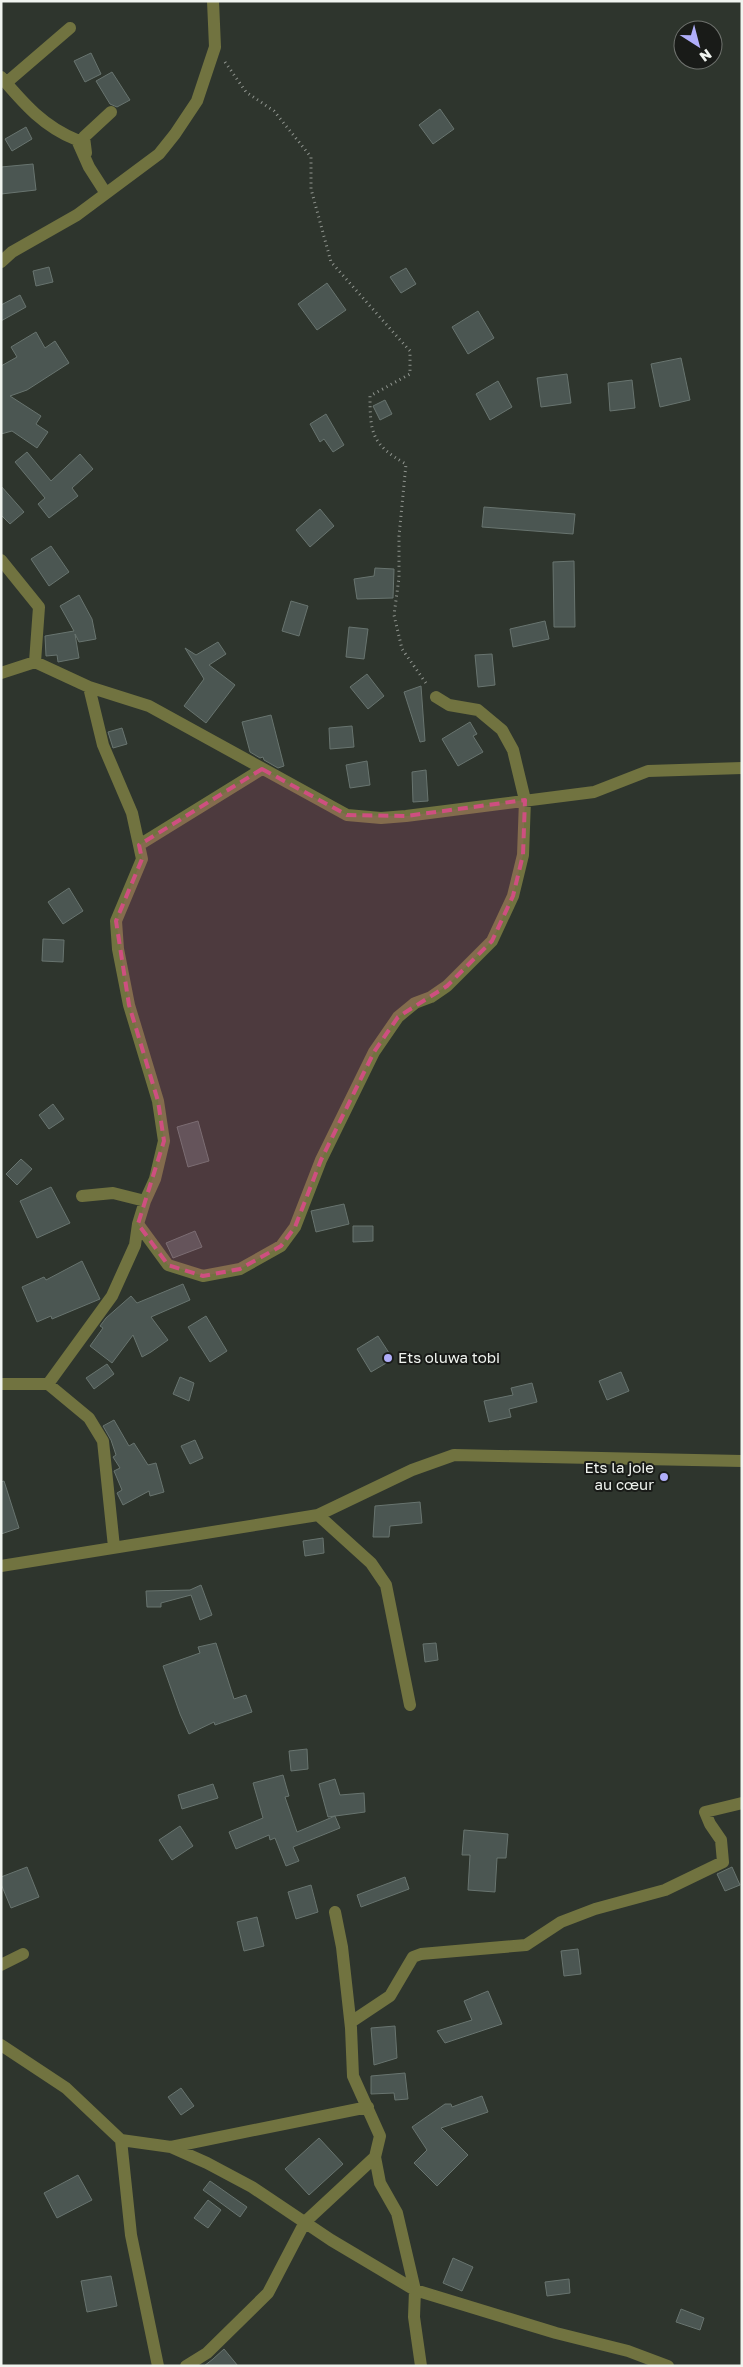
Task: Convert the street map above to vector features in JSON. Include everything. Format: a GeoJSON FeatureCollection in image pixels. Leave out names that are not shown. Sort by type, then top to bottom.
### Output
{"type":"FeatureCollection","features":[{"type":"Feature","properties":{"kind":"street"},"geometry":{"type":"LineString","coordinates":[[1,262],[12,252],[77,215],[105,192],[159,154],[197,101],[214,47],[213,1]]}},
{"type":"Feature","properties":{"kind":"street"},"geometry":{"type":"LineString","coordinates":[[70,28],[4,80],[31,112],[60,133],[77,140],[86,157]]}},
{"type":"Feature","properties":{"kind":"street"},"geometry":{"type":"LineString","coordinates":[[105,192],[89,167],[84,138],[111,112]]}},
{"type":"Feature","properties":{"kind":"street"},"geometry":{"type":"LineString","coordinates":[[1,560],[40,606],[35,662]]}},
{"type":"Feature","properties":{"kind":"street"},"geometry":{"type":"LineString","coordinates":[[1,673],[35,662],[89,687],[149,706],[347,815],[382,818],[406,816],[594,792],[648,772],[742,768]]}},
{"type":"Feature","properties":{"kind":"street"},"geometry":{"type":"LineString","coordinates":[[48,1384],[112,1296],[135,1245],[138,1224],[145,1201],[155,1180],[164,1141],[158,1101],[129,1005],[118,949],[116,921],[142,859],[132,813],[103,745],[89,687]]}},
{"type":"Feature","properties":{"kind":"street"},"geometry":{"type":"LineString","coordinates":[[138,1224],[168,1265],[204,1276],[240,1269],[281,1246],[295,1226],[321,1160],[379,1045],[398,1017],[415,1003],[431,997],[446,986],[492,941],[513,896],[521,864],[525,800],[513,750],[502,730],[478,710],[449,705],[436,696]]}},
{"type":"Feature","properties":{"kind":"street"},"geometry":{"type":"LineString","coordinates":[[139,845],[262,769]]}},
{"type":"Feature","properties":{"kind":"street"},"geometry":{"type":"LineString","coordinates":[[82,1196],[113,1193],[145,1201]]}},
{"type":"Feature","properties":{"kind":"street"},"geometry":{"type":"LineString","coordinates":[[1,1384],[48,1384],[89,1418],[103,1441],[114,1547]]}},
{"type":"Feature","properties":{"kind":"street"},"geometry":{"type":"LineString","coordinates":[[1,1566],[318,1515],[412,1470],[454,1455],[742,1461]]}},
{"type":"Feature","properties":{"kind":"street"},"geometry":{"type":"LineString","coordinates":[[318,1515],[372,1563],[386,1585],[410,1705]]}},
{"type":"Feature","properties":{"kind":"street"},"geometry":{"type":"LineString","coordinates":[[351,2022],[390,1996],[413,1957],[421,1954],[526,1946],[561,1922],[595,1909],[664,1890],[723,1862],[721,1840],[710,1824],[705,1812],[742,1803]]}},
{"type":"Feature","properties":{"kind":"street"},"geometry":{"type":"LineString","coordinates":[[335,1912],[342,1947],[351,2022],[353,2076],[380,2136],[375,2157],[380,2183],[397,2212],[415,2290],[414,2317],[421,2366]]}},
{"type":"Feature","properties":{"kind":"street"},"geometry":{"type":"LineString","coordinates":[[1,1966],[23,1954]]}},
{"type":"Feature","properties":{"kind":"street"},"geometry":{"type":"LineString","coordinates":[[3,2044],[66,2088],[121,2140],[171,2147],[252,2187],[415,2290],[556,2333],[628,2351],[668,2366]]}},
{"type":"Feature","properties":{"kind":"street"},"geometry":{"type":"LineString","coordinates":[[171,2147],[368,2107]]}},
{"type":"Feature","properties":{"kind":"street"},"geometry":{"type":"LineString","coordinates":[[121,2140],[131,2235],[158,2366]]}},
{"type":"Feature","properties":{"kind":"street"},"geometry":{"type":"LineString","coordinates":[[186,2366],[207,2353],[268,2293],[305,2222],[375,2157]]}},
{"type":"Feature","properties":{"kind":"path"},"geometry":{"type":"LineString","coordinates":[[214,47],[246,92],[274,111],[311,158],[310,189],[331,262],[410,351],[410,374],[370,396],[370,427],[376,442],[394,458],[406,464],[400,536],[399,578],[394,615],[402,649],[436,696]]}},
{"type":"Feature","properties":{"kind":"highlighted area"},"geometry":{"type":"Polygon","coordinates":[[[262,769],[347,815],[406,816],[525,800],[523,855],[513,896],[492,941],[447,986],[398,1017],[374,1052],[321,1160],[295,1227],[281,1246],[240,1269],[203,1276],[168,1265],[138,1224],[164,1141],[158,1101],[129,1005],[116,921],[142,859],[139,845],[262,769]]]}},
{"type":"Feature","properties":{"kind":"building"},"geometry":{"type":"Polygon","coordinates":[[[91,53],[101,74],[85,82],[74,61],[91,53]]]}},
{"type":"Feature","properties":{"kind":"building"},"geometry":{"type":"Polygon","coordinates":[[[112,72],[130,100],[117,107],[110,104],[96,81],[112,72]]]}},
{"type":"Feature","properties":{"kind":"building"},"geometry":{"type":"Polygon","coordinates":[[[440,109],[454,129],[433,144],[419,125],[440,109]]]}},
{"type":"Feature","properties":{"kind":"building"},"geometry":{"type":"Polygon","coordinates":[[[26,127],[32,139],[12,151],[5,139],[26,127]]]}},
{"type":"Feature","properties":{"kind":"building"},"geometry":{"type":"Polygon","coordinates":[[[33,164],[36,190],[1,194],[1,167],[33,164]]]}},
{"type":"Feature","properties":{"kind":"building"},"geometry":{"type":"Polygon","coordinates":[[[49,267],[53,282],[36,286],[33,271],[49,267]]]}},
{"type":"Feature","properties":{"kind":"building"},"geometry":{"type":"Polygon","coordinates":[[[406,268],[416,284],[401,293],[390,277],[406,268]]]}},
{"type":"Feature","properties":{"kind":"building"},"geometry":{"type":"Polygon","coordinates":[[[327,283],[346,310],[317,330],[298,304],[327,283]]]}},
{"type":"Feature","properties":{"kind":"building"},"geometry":{"type":"Polygon","coordinates":[[[20,295],[26,307],[1,321],[1,305],[20,295]]]}},
{"type":"Feature","properties":{"kind":"building"},"geometry":{"type":"Polygon","coordinates":[[[478,311],[494,338],[468,354],[452,327],[478,311]]]}},
{"type":"Feature","properties":{"kind":"building"},"geometry":{"type":"Polygon","coordinates":[[[36,332],[45,348],[55,341],[69,363],[27,390],[10,396],[41,416],[36,424],[48,432],[37,448],[12,431],[1,434],[1,366],[17,357],[11,347],[36,332]]]}},
{"type":"Feature","properties":{"kind":"building"},"geometry":{"type":"Polygon","coordinates":[[[681,358],[690,400],[660,407],[651,364],[681,358]]]}},
{"type":"Feature","properties":{"kind":"building"},"geometry":{"type":"Polygon","coordinates":[[[567,374],[571,403],[541,407],[537,378],[567,374]]]}},
{"type":"Feature","properties":{"kind":"building"},"geometry":{"type":"Polygon","coordinates":[[[632,380],[635,408],[610,411],[608,383],[632,380]]]}},
{"type":"Feature","properties":{"kind":"building"},"geometry":{"type":"Polygon","coordinates":[[[498,381],[512,407],[490,420],[476,394],[498,381]]]}},
{"type":"Feature","properties":{"kind":"building"},"geometry":{"type":"Polygon","coordinates":[[[385,400],[392,414],[380,420],[373,406],[385,400]]]}},
{"type":"Feature","properties":{"kind":"building"},"geometry":{"type":"Polygon","coordinates":[[[326,414],[344,445],[333,452],[324,439],[320,442],[310,424],[326,414]]]}},
{"type":"Feature","properties":{"kind":"building"},"geometry":{"type":"Polygon","coordinates":[[[27,452],[51,481],[80,454],[93,469],[72,488],[78,496],[49,518],[38,504],[45,498],[15,462],[27,452]]]}},
{"type":"Feature","properties":{"kind":"building"},"geometry":{"type":"Polygon","coordinates":[[[1,486],[24,512],[10,524],[1,515],[1,486]]]}},
{"type":"Feature","properties":{"kind":"building"},"geometry":{"type":"Polygon","coordinates":[[[484,507],[575,514],[573,534],[482,527],[484,507]]]}},
{"type":"Feature","properties":{"kind":"building"},"geometry":{"type":"Polygon","coordinates":[[[320,509],[334,526],[310,547],[296,530],[320,509]]]}},
{"type":"Feature","properties":{"kind":"building"},"geometry":{"type":"Polygon","coordinates":[[[51,546],[69,572],[49,586],[31,559],[51,546]]]}},
{"type":"Feature","properties":{"kind":"building"},"geometry":{"type":"Polygon","coordinates":[[[574,561],[575,627],[554,627],[553,562],[574,561]]]}},
{"type":"Feature","properties":{"kind":"building"},"geometry":{"type":"Polygon","coordinates":[[[375,568],[394,569],[393,598],[357,599],[354,579],[374,576],[375,568]]]}},
{"type":"Feature","properties":{"kind":"building"},"geometry":{"type":"Polygon","coordinates":[[[79,595],[92,619],[96,639],[79,642],[75,634],[79,658],[58,662],[57,655],[46,656],[45,636],[74,631],[60,606],[79,595]]]}},
{"type":"Feature","properties":{"kind":"building"},"geometry":{"type":"Polygon","coordinates":[[[291,601],[308,606],[299,636],[282,631],[291,601]]]}},
{"type":"Feature","properties":{"kind":"building"},"geometry":{"type":"Polygon","coordinates":[[[545,621],[549,639],[513,647],[510,629],[545,621]]]}},
{"type":"Feature","properties":{"kind":"building"},"geometry":{"type":"Polygon","coordinates":[[[349,627],[368,629],[364,659],[346,657],[349,627]]]}},
{"type":"Feature","properties":{"kind":"building"},"geometry":{"type":"Polygon","coordinates":[[[218,642],[226,654],[209,665],[235,685],[206,723],[184,706],[204,679],[185,648],[196,655],[218,642]]]}},
{"type":"Feature","properties":{"kind":"building"},"geometry":{"type":"Polygon","coordinates":[[[492,654],[495,685],[478,687],[475,655],[492,654]]]}},
{"type":"Feature","properties":{"kind":"building"},"geometry":{"type":"Polygon","coordinates":[[[367,674],[384,696],[368,709],[350,687],[367,674]]]}},
{"type":"Feature","properties":{"kind":"building"},"geometry":{"type":"Polygon","coordinates":[[[421,686],[425,741],[420,742],[404,692],[421,686]]]}},
{"type":"Feature","properties":{"kind":"building"},"geometry":{"type":"Polygon","coordinates":[[[271,715],[284,766],[278,768],[264,760],[263,757],[260,758],[250,752],[242,722],[271,715]]]}},
{"type":"Feature","properties":{"kind":"building"},"geometry":{"type":"Polygon","coordinates":[[[470,722],[477,734],[473,736],[483,752],[458,766],[442,739],[470,722]]]}},
{"type":"Feature","properties":{"kind":"building"},"geometry":{"type":"Polygon","coordinates":[[[352,726],[354,747],[330,749],[329,728],[352,726]]]}},
{"type":"Feature","properties":{"kind":"building"},"geometry":{"type":"Polygon","coordinates":[[[122,728],[127,744],[113,748],[108,732],[122,728]]]}},
{"type":"Feature","properties":{"kind":"building"},"geometry":{"type":"Polygon","coordinates":[[[367,761],[370,785],[350,788],[346,765],[367,761]]]}},
{"type":"Feature","properties":{"kind":"building"},"geometry":{"type":"Polygon","coordinates":[[[426,770],[428,801],[413,802],[412,772],[426,770]]]}},
{"type":"Feature","properties":{"kind":"building"},"geometry":{"type":"Polygon","coordinates":[[[69,888],[83,911],[63,924],[48,902],[69,888]]]}},
{"type":"Feature","properties":{"kind":"building"},"geometry":{"type":"Polygon","coordinates":[[[43,939],[64,940],[63,962],[42,961],[43,939]]]}},
{"type":"Feature","properties":{"kind":"building"},"geometry":{"type":"Polygon","coordinates":[[[53,1104],[64,1119],[49,1129],[39,1115],[53,1104]]]}},
{"type":"Feature","properties":{"kind":"building"},"geometry":{"type":"Polygon","coordinates":[[[198,1121],[209,1161],[188,1167],[177,1127],[198,1121]]]}},
{"type":"Feature","properties":{"kind":"building"},"geometry":{"type":"Polygon","coordinates":[[[21,1159],[32,1169],[17,1185],[6,1174],[21,1159]]]}},
{"type":"Feature","properties":{"kind":"building"},"geometry":{"type":"Polygon","coordinates":[[[51,1187],[70,1223],[37,1238],[20,1201],[51,1187]]]}},
{"type":"Feature","properties":{"kind":"building"},"geometry":{"type":"Polygon","coordinates":[[[344,1204],[349,1224],[316,1232],[311,1211],[344,1204]]]}},
{"type":"Feature","properties":{"kind":"building"},"geometry":{"type":"Polygon","coordinates":[[[353,1226],[373,1226],[373,1241],[353,1242],[353,1226]]]}},
{"type":"Feature","properties":{"kind":"building"},"geometry":{"type":"Polygon","coordinates":[[[195,1231],[202,1247],[173,1258],[166,1243],[195,1231]]]}},
{"type":"Feature","properties":{"kind":"building"},"geometry":{"type":"Polygon","coordinates":[[[82,1261],[100,1299],[52,1319],[51,1316],[37,1322],[22,1287],[44,1277],[46,1280],[82,1261]]]}},
{"type":"Feature","properties":{"kind":"building"},"geometry":{"type":"Polygon","coordinates":[[[183,1284],[190,1300],[151,1317],[168,1340],[151,1352],[142,1357],[133,1335],[112,1363],[90,1346],[103,1328],[100,1326],[106,1318],[131,1296],[137,1303],[183,1284]]]}},
{"type":"Feature","properties":{"kind":"building"},"geometry":{"type":"Polygon","coordinates":[[[206,1316],[227,1351],[210,1362],[188,1327],[206,1316]]]}},
{"type":"Feature","properties":{"kind":"building"},"geometry":{"type":"Polygon","coordinates":[[[378,1336],[393,1359],[371,1372],[357,1349],[378,1336]]]}},
{"type":"Feature","properties":{"kind":"building"},"geometry":{"type":"Polygon","coordinates":[[[107,1364],[114,1374],[94,1389],[86,1378],[107,1364]]]}},
{"type":"Feature","properties":{"kind":"building"},"geometry":{"type":"Polygon","coordinates":[[[621,1372],[629,1391],[607,1400],[599,1381],[621,1372]]]}},
{"type":"Feature","properties":{"kind":"building"},"geometry":{"type":"Polygon","coordinates":[[[180,1377],[194,1383],[189,1401],[173,1394],[180,1377]]]}},
{"type":"Feature","properties":{"kind":"building"},"geometry":{"type":"Polygon","coordinates":[[[532,1383],[537,1402],[509,1409],[511,1417],[489,1422],[484,1401],[513,1395],[511,1388],[532,1383]]]}},
{"type":"Feature","properties":{"kind":"building"},"geometry":{"type":"Polygon","coordinates":[[[114,1420],[129,1446],[134,1443],[148,1465],[156,1463],[164,1492],[150,1496],[149,1491],[123,1505],[117,1493],[122,1490],[114,1471],[120,1468],[113,1457],[116,1455],[111,1440],[103,1426],[114,1420]]]}},
{"type":"Feature","properties":{"kind":"building"},"geometry":{"type":"Polygon","coordinates":[[[195,1440],[203,1458],[190,1464],[181,1446],[195,1440]]]}},
{"type":"Feature","properties":{"kind":"building"},"geometry":{"type":"Polygon","coordinates":[[[4,1481],[19,1528],[1,1534],[1,1482],[4,1481]]]}},
{"type":"Feature","properties":{"kind":"building"},"geometry":{"type":"Polygon","coordinates":[[[420,1502],[422,1523],[390,1526],[389,1537],[373,1537],[375,1506],[420,1502]]]}},
{"type":"Feature","properties":{"kind":"building"},"geometry":{"type":"Polygon","coordinates":[[[323,1538],[324,1553],[305,1556],[303,1541],[323,1538]]]}},
{"type":"Feature","properties":{"kind":"building"},"geometry":{"type":"Polygon","coordinates":[[[201,1585],[212,1615],[200,1620],[191,1595],[161,1603],[161,1607],[147,1607],[146,1591],[190,1590],[201,1585]]]}},
{"type":"Feature","properties":{"kind":"building"},"geometry":{"type":"Polygon","coordinates":[[[216,1643],[234,1699],[246,1695],[252,1712],[215,1725],[214,1722],[189,1734],[163,1666],[200,1653],[198,1647],[216,1643]]]}},
{"type":"Feature","properties":{"kind":"building"},"geometry":{"type":"Polygon","coordinates":[[[436,1643],[438,1660],[425,1662],[423,1644],[436,1643]]]}},
{"type":"Feature","properties":{"kind":"building"},"geometry":{"type":"Polygon","coordinates":[[[307,1749],[308,1769],[291,1771],[289,1751],[307,1749]]]}},
{"type":"Feature","properties":{"kind":"building"},"geometry":{"type":"Polygon","coordinates":[[[283,1775],[289,1796],[285,1797],[297,1832],[335,1816],[340,1828],[293,1847],[299,1861],[286,1866],[275,1838],[270,1840],[269,1835],[236,1849],[229,1832],[263,1818],[253,1783],[283,1775]]]}},
{"type":"Feature","properties":{"kind":"building"},"geometry":{"type":"Polygon","coordinates":[[[335,1779],[340,1795],[364,1793],[365,1812],[328,1817],[319,1784],[335,1779]]]}},
{"type":"Feature","properties":{"kind":"building"},"geometry":{"type":"Polygon","coordinates":[[[213,1784],[218,1798],[182,1809],[178,1795],[213,1784]]]}},
{"type":"Feature","properties":{"kind":"building"},"geometry":{"type":"Polygon","coordinates":[[[180,1826],[193,1846],[172,1860],[159,1840],[180,1826]]]}},
{"type":"Feature","properties":{"kind":"building"},"geometry":{"type":"Polygon","coordinates":[[[464,1830],[508,1834],[506,1858],[497,1858],[495,1892],[468,1890],[470,1855],[462,1855],[464,1830]]]}},
{"type":"Feature","properties":{"kind":"building"},"geometry":{"type":"Polygon","coordinates":[[[27,1867],[39,1897],[11,1908],[1,1884],[1,1877],[27,1867]]]}},
{"type":"Feature","properties":{"kind":"building"},"geometry":{"type":"Polygon","coordinates":[[[732,1867],[740,1885],[725,1891],[717,1874],[732,1867]]]}},
{"type":"Feature","properties":{"kind":"building"},"geometry":{"type":"Polygon","coordinates":[[[405,1877],[409,1889],[361,1907],[357,1895],[405,1877]]]}},
{"type":"Feature","properties":{"kind":"building"},"geometry":{"type":"Polygon","coordinates":[[[311,1885],[318,1912],[296,1919],[288,1892],[311,1885]]]}},
{"type":"Feature","properties":{"kind":"building"},"geometry":{"type":"Polygon","coordinates":[[[257,1917],[264,1946],[244,1951],[237,1922],[257,1917]]]}},
{"type":"Feature","properties":{"kind":"building"},"geometry":{"type":"Polygon","coordinates":[[[578,1949],[581,1974],[564,1976],[561,1951],[578,1949]]]}},
{"type":"Feature","properties":{"kind":"building"},"geometry":{"type":"Polygon","coordinates":[[[488,1991],[502,2024],[445,2043],[437,2031],[472,2020],[464,2001],[488,1991]]]}},
{"type":"Feature","properties":{"kind":"building"},"geometry":{"type":"Polygon","coordinates":[[[395,2026],[397,2058],[374,2065],[371,2028],[395,2026]]]}},
{"type":"Feature","properties":{"kind":"building"},"geometry":{"type":"Polygon","coordinates":[[[405,2073],[408,2099],[395,2100],[394,2093],[371,2094],[371,2076],[405,2073]]]}},
{"type":"Feature","properties":{"kind":"building"},"geometry":{"type":"Polygon","coordinates":[[[181,2088],[194,2106],[181,2115],[168,2097],[181,2088]]]}},
{"type":"Feature","properties":{"kind":"building"},"geometry":{"type":"Polygon","coordinates":[[[482,2096],[488,2112],[441,2128],[468,2155],[437,2186],[414,2163],[427,2150],[412,2127],[445,2104],[451,2104],[452,2107],[482,2096]]]}},
{"type":"Feature","properties":{"kind":"building"},"geometry":{"type":"Polygon","coordinates":[[[319,2138],[343,2164],[309,2195],[285,2169],[319,2138]]]}},
{"type":"Feature","properties":{"kind":"building"},"geometry":{"type":"Polygon","coordinates":[[[78,2175],[92,2200],[57,2218],[44,2193],[78,2175]]]}},
{"type":"Feature","properties":{"kind":"building"},"geometry":{"type":"Polygon","coordinates":[[[210,2181],[247,2207],[240,2217],[203,2190],[210,2181]]]}},
{"type":"Feature","properties":{"kind":"building"},"geometry":{"type":"Polygon","coordinates":[[[208,2200],[221,2210],[208,2228],[194,2218],[208,2200]]]}},
{"type":"Feature","properties":{"kind":"building"},"geometry":{"type":"Polygon","coordinates":[[[453,2258],[473,2267],[462,2291],[443,2283],[453,2258]]]}},
{"type":"Feature","properties":{"kind":"building"},"geometry":{"type":"Polygon","coordinates":[[[111,2276],[117,2306],[87,2312],[81,2281],[111,2276]]]}},
{"type":"Feature","properties":{"kind":"building"},"geometry":{"type":"Polygon","coordinates":[[[569,2279],[570,2293],[547,2296],[545,2282],[569,2279]]]}},
{"type":"Feature","properties":{"kind":"building"},"geometry":{"type":"Polygon","coordinates":[[[681,2309],[704,2318],[700,2330],[676,2322],[681,2309]]]}},
{"type":"Feature","properties":{"kind":"building"},"geometry":{"type":"Polygon","coordinates":[[[224,2349],[238,2366],[204,2366],[213,2359],[224,2349]]]}},
{"type":"Feature","properties":{"kind":"place","name":"Ets oluwa tobi"},"geometry":{"type":"Point","coordinates":[388,1358]}},
{"type":"Feature","properties":{"kind":"place","name":"Ets la joie au cœur"},"geometry":{"type":"Point","coordinates":[664,1477]}}]}
